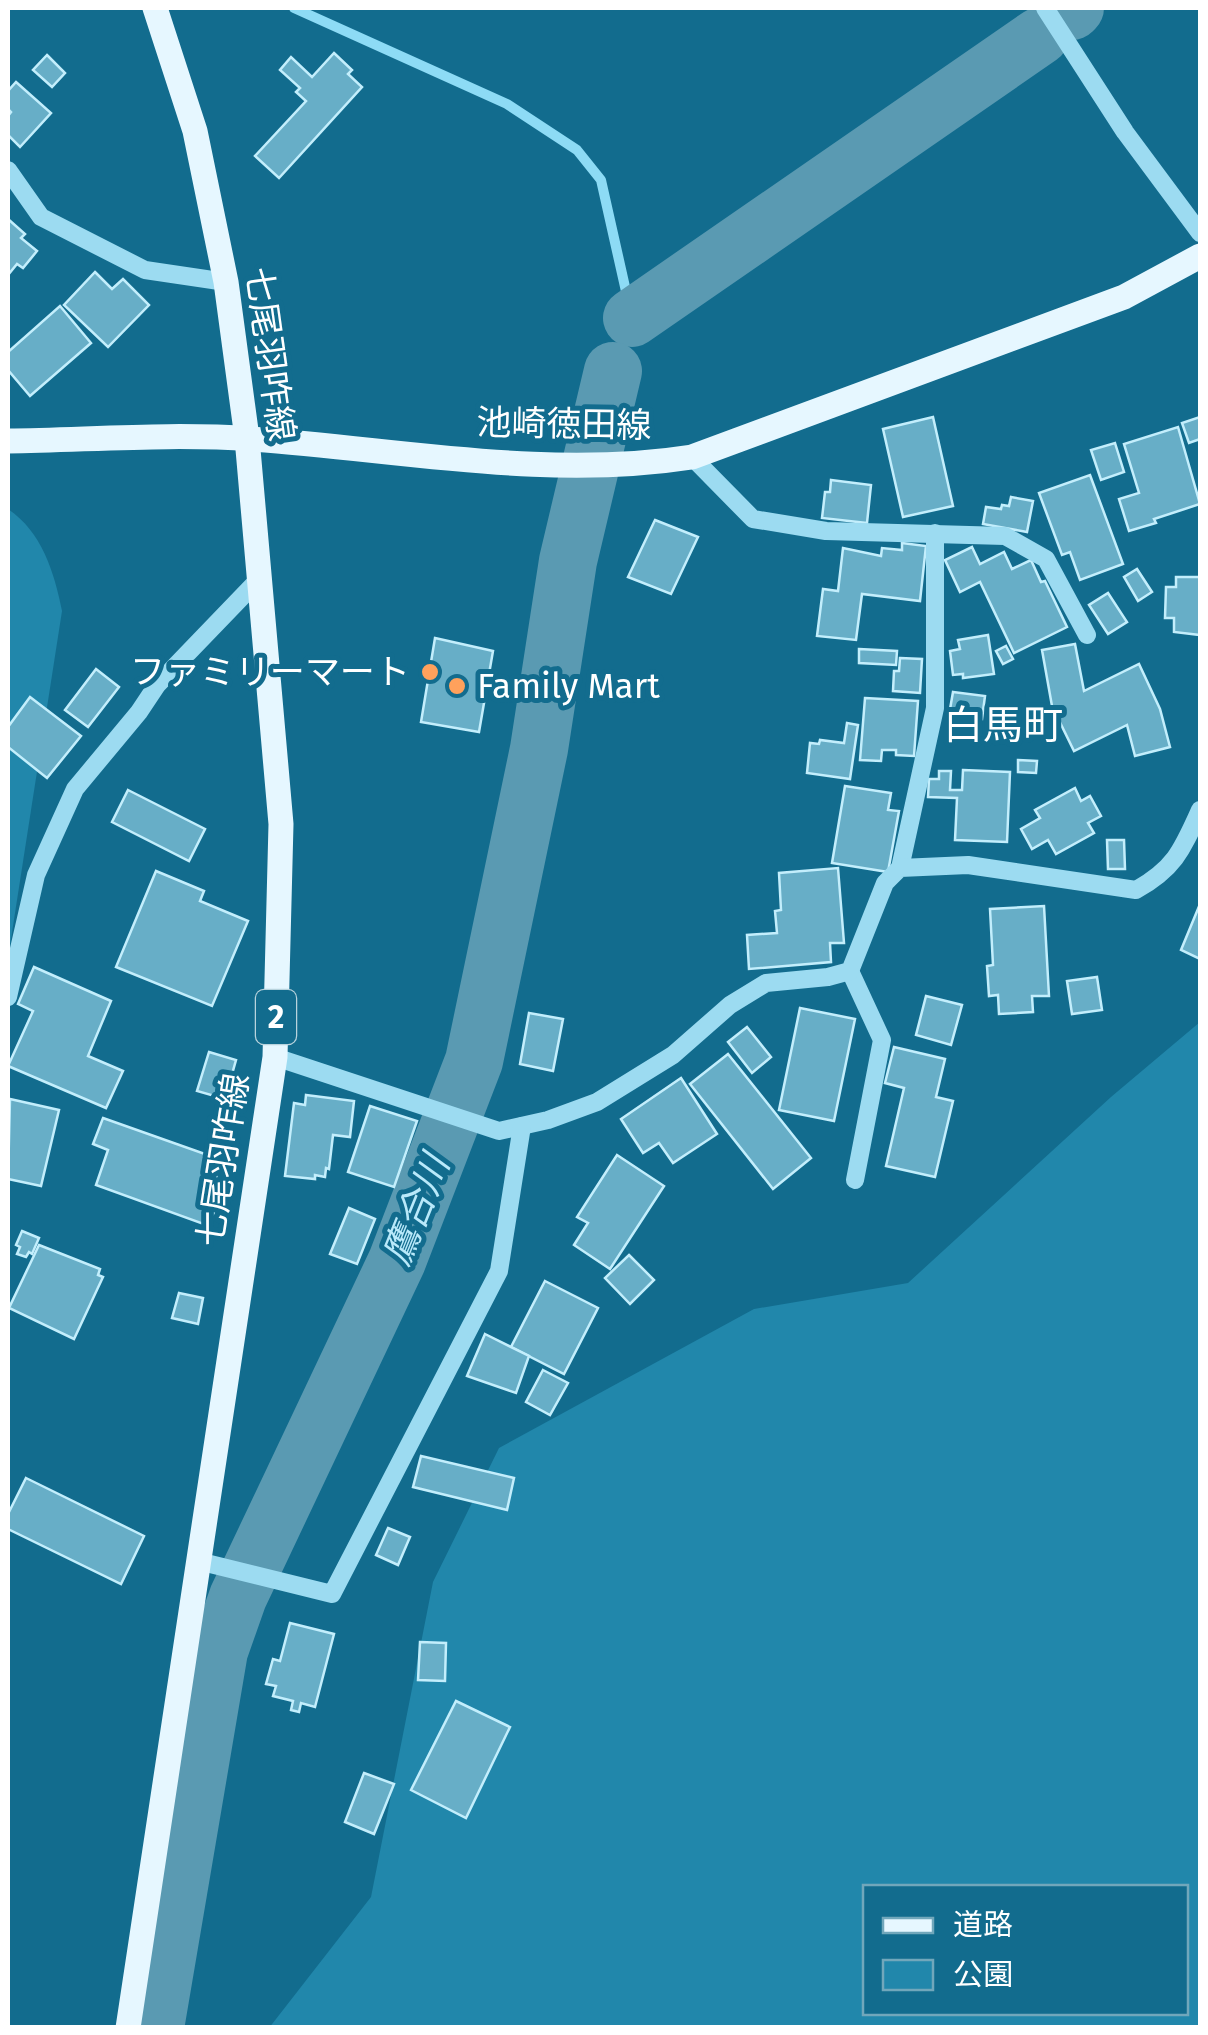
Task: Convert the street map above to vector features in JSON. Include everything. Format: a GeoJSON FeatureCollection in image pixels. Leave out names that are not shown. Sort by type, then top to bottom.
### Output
{"type":"FeatureCollection","features":[{"type":"Feature","properties":{"kind":"main road","name":"七尾羽咋線"},"geometry":{"type":"LineString","coordinates":[[128,2028],[274,1057],[281,824],[248,438],[226,282],[195,131],[155,8]]}},
{"type":"Feature","properties":{"kind":"main road","name":"池崎徳田線"},"geometry":{"type":"LineString","coordinates":[[8,441],[248,438],[543,466],[647,464],[692,457],[1124,297],[1200,256]]}},
{"type":"Feature","properties":{"kind":"street"},"geometry":{"type":"LineString","coordinates":[[1045,8],[1125,132],[1200,233]]}},
{"type":"Feature","properties":{"kind":"street"},"geometry":{"type":"LineString","coordinates":[[8,170],[41,218],[146,270],[226,282]]}},
{"type":"Feature","properties":{"kind":"street"},"geometry":{"type":"LineString","coordinates":[[692,457],[753,519],[826,532],[1004,536],[1046,559],[1087,635]]}},
{"type":"Feature","properties":{"kind":"street"},"geometry":{"type":"LineString","coordinates":[[855,1180],[882,1040],[850,971],[884,883],[900,868],[935,708],[935,534]]}},
{"type":"Feature","properties":{"kind":"street"},"geometry":{"type":"LineString","coordinates":[[8,997],[36,875],[75,789],[156,686],[260,578]]}},
{"type":"Feature","properties":{"kind":"street"},"geometry":{"type":"LineString","coordinates":[[900,868],[968,865],[1136,890],[1178,859],[1200,810]]}},
{"type":"Feature","properties":{"kind":"street"},"geometry":{"type":"LineString","coordinates":[[274,1057],[499,1132],[597,1102],[673,1055],[730,1006],[766,983],[850,971]]}},
{"type":"Feature","properties":{"kind":"street"},"geometry":{"type":"LineString","coordinates":[[199,1562],[332,1594],[499,1271],[522,1126]]}},
{"type":"Feature","properties":{"kind":"green space"},"geometry":{"type":"Polygon","coordinates":[[[8,509],[30,529],[45,554],[62,611],[8,958],[8,509]]]}},
{"type":"Feature","properties":{"kind":"green space"},"geometry":{"type":"Polygon","coordinates":[[[1200,1022],[1200,2027],[269,2028],[371,1897],[433,1582],[499,1448],[754,1309],[908,1283],[1111,1097],[1200,1022]]]}},
{"type":"Feature","properties":{"kind":"building"},"geometry":{"type":"Polygon","coordinates":[[[334,53],[352,70],[348,74],[362,87],[279,178],[255,156],[306,101],[296,92],[300,88],[280,70],[291,57],[312,77],[334,53]]]}},
{"type":"Feature","properties":{"kind":"building"},"geometry":{"type":"Polygon","coordinates":[[[47,55],[65,73],[52,87],[33,70],[47,55]]]}},
{"type":"Feature","properties":{"kind":"building"},"geometry":{"type":"Polygon","coordinates":[[[16,82],[51,113],[20,147],[8,135],[8,91],[16,82]]]}},
{"type":"Feature","properties":{"kind":"building"},"geometry":{"type":"Polygon","coordinates":[[[8,219],[25,234],[21,238],[37,251],[23,268],[17,264],[8,275],[8,219]]]}},
{"type":"Feature","properties":{"kind":"building"},"geometry":{"type":"Polygon","coordinates":[[[95,272],[112,289],[123,279],[149,305],[108,347],[64,305],[95,272]]]}},
{"type":"Feature","properties":{"kind":"building"},"geometry":{"type":"Polygon","coordinates":[[[60,306],[91,343],[30,396],[8,370],[8,352],[60,306]]]}},
{"type":"Feature","properties":{"kind":"building"},"geometry":{"type":"Polygon","coordinates":[[[933,417],[953,506],[903,517],[883,429],[933,417]]]}},
{"type":"Feature","properties":{"kind":"building"},"geometry":{"type":"Polygon","coordinates":[[[1200,417],[1200,439],[1189,443],[1182,423],[1200,417]]]}},
{"type":"Feature","properties":{"kind":"building"},"geometry":{"type":"Polygon","coordinates":[[[1178,427],[1200,504],[1129,531],[1119,499],[1139,493],[1124,444],[1178,427]]]}},
{"type":"Feature","properties":{"kind":"building"},"geometry":{"type":"Polygon","coordinates":[[[1115,443],[1124,472],[1101,480],[1091,450],[1115,443]]]}},
{"type":"Feature","properties":{"kind":"building"},"geometry":{"type":"Polygon","coordinates":[[[1090,475],[1123,564],[1080,580],[1070,552],[1062,555],[1039,493],[1090,475]]]}},
{"type":"Feature","properties":{"kind":"building"},"geometry":{"type":"Polygon","coordinates":[[[831,480],[871,485],[867,523],[822,518],[825,492],[830,492],[831,480]]]}},
{"type":"Feature","properties":{"kind":"building"},"geometry":{"type":"Polygon","coordinates":[[[1011,497],[1033,501],[1027,532],[983,524],[986,507],[1009,506],[1011,497]]]}},
{"type":"Feature","properties":{"kind":"building"},"geometry":{"type":"Polygon","coordinates":[[[655,520],[698,537],[671,594],[628,577],[655,520]]]}},
{"type":"Feature","properties":{"kind":"building"},"geometry":{"type":"Polygon","coordinates":[[[902,543],[926,546],[920,601],[862,594],[856,640],[817,636],[823,589],[838,591],[843,548],[881,556],[882,548],[902,550],[902,543]]]}},
{"type":"Feature","properties":{"kind":"building"},"geometry":{"type":"Polygon","coordinates":[[[972,547],[980,564],[1004,552],[1012,569],[1031,560],[1067,627],[1014,653],[980,582],[960,592],[945,560],[972,547]]]}},
{"type":"Feature","properties":{"kind":"building"},"geometry":{"type":"Polygon","coordinates":[[[1137,569],[1152,592],[1138,601],[1124,577],[1137,569]]]}},
{"type":"Feature","properties":{"kind":"building"},"geometry":{"type":"Polygon","coordinates":[[[1176,577],[1200,577],[1200,635],[1174,632],[1174,618],[1165,618],[1166,587],[1176,587],[1176,577]]]}},
{"type":"Feature","properties":{"kind":"building"},"geometry":{"type":"Polygon","coordinates":[[[1108,593],[1127,622],[1108,634],[1089,605],[1108,593]]]}},
{"type":"Feature","properties":{"kind":"building"},"geometry":{"type":"Polygon","coordinates":[[[988,635],[994,674],[963,678],[963,674],[953,675],[950,651],[960,649],[958,640],[988,635]]]}},
{"type":"Feature","properties":{"kind":"building","name":"Family Mart"},"geometry":{"type":"Polygon","coordinates":[[[435,638],[493,651],[479,732],[421,722],[435,638]]]}},
{"type":"Feature","properties":{"kind":"building"},"geometry":{"type":"Polygon","coordinates":[[[1075,644],[1084,691],[1139,664],[1160,709],[1170,747],[1135,756],[1127,725],[1074,751],[1052,706],[1042,650],[1075,644]]]}},
{"type":"Feature","properties":{"kind":"building"},"geometry":{"type":"Polygon","coordinates":[[[1006,646],[1013,659],[1003,664],[996,651],[1006,646]]]}},
{"type":"Feature","properties":{"kind":"building"},"geometry":{"type":"Polygon","coordinates":[[[859,649],[897,651],[896,665],[859,663],[859,649]]]}},
{"type":"Feature","properties":{"kind":"building"},"geometry":{"type":"Polygon","coordinates":[[[900,658],[922,659],[920,693],[893,691],[894,671],[899,671],[900,658]]]}},
{"type":"Feature","properties":{"kind":"building"},"geometry":{"type":"Polygon","coordinates":[[[96,669],[119,687],[88,727],[65,710],[96,669]]]}},
{"type":"Feature","properties":{"kind":"building"},"geometry":{"type":"Polygon","coordinates":[[[953,692],[985,696],[982,719],[949,715],[953,692]]]}},
{"type":"Feature","properties":{"kind":"building"},"geometry":{"type":"Polygon","coordinates":[[[30,697],[81,736],[47,778],[8,747],[8,727],[30,697]]]}},
{"type":"Feature","properties":{"kind":"building"},"geometry":{"type":"Polygon","coordinates":[[[865,698],[918,701],[914,756],[882,750],[881,761],[860,760],[865,698]]]}},
{"type":"Feature","properties":{"kind":"building"},"geometry":{"type":"Polygon","coordinates":[[[847,723],[858,725],[850,779],[807,773],[810,743],[844,743],[847,723]]]}},
{"type":"Feature","properties":{"kind":"building"},"geometry":{"type":"Polygon","coordinates":[[[1018,760],[1037,761],[1036,773],[1018,772],[1018,760]]]}},
{"type":"Feature","properties":{"kind":"building"},"geometry":{"type":"Polygon","coordinates":[[[963,770],[1010,772],[1007,842],[955,840],[957,798],[928,797],[929,779],[939,779],[939,771],[951,771],[950,790],[962,790],[963,770]]]}},
{"type":"Feature","properties":{"kind":"building"},"geometry":{"type":"Polygon","coordinates":[[[845,786],[891,793],[888,810],[899,811],[888,872],[832,863],[845,786]]]}},
{"type":"Feature","properties":{"kind":"building"},"geometry":{"type":"Polygon","coordinates":[[[1075,788],[1081,801],[1090,796],[1101,816],[1088,823],[1094,833],[1056,854],[1048,840],[1032,849],[1021,829],[1040,818],[1035,810],[1075,788]]]}},
{"type":"Feature","properties":{"kind":"building"},"geometry":{"type":"Polygon","coordinates":[[[128,790],[205,829],[189,861],[112,822],[128,790]]]}},
{"type":"Feature","properties":{"kind":"building"},"geometry":{"type":"Polygon","coordinates":[[[1107,840],[1124,840],[1125,869],[1108,869],[1107,840]]]}},
{"type":"Feature","properties":{"kind":"building"},"geometry":{"type":"Polygon","coordinates":[[[838,868],[844,943],[830,943],[831,962],[749,969],[747,935],[777,933],[775,911],[781,910],[779,873],[838,868]]]}},
{"type":"Feature","properties":{"kind":"building"},"geometry":{"type":"Polygon","coordinates":[[[156,871],[204,891],[200,901],[248,921],[212,1006],[116,967],[156,871]]]}},
{"type":"Feature","properties":{"kind":"building"},"geometry":{"type":"Polygon","coordinates":[[[1200,904],[1200,959],[1181,950],[1200,904]]]}},
{"type":"Feature","properties":{"kind":"building"},"geometry":{"type":"Polygon","coordinates":[[[1044,906],[1049,996],[1032,996],[1033,1012],[999,1014],[998,995],[989,996],[987,966],[993,965],[990,909],[1044,906]]]}},
{"type":"Feature","properties":{"kind":"building"},"geometry":{"type":"Polygon","coordinates":[[[34,967],[111,1001],[88,1056],[123,1071],[106,1108],[8,1066],[33,1011],[18,1004],[34,967]]]}},
{"type":"Feature","properties":{"kind":"building"},"geometry":{"type":"Polygon","coordinates":[[[1097,977],[1102,1010],[1072,1014],[1067,981],[1097,977]]]}},
{"type":"Feature","properties":{"kind":"building"},"geometry":{"type":"Polygon","coordinates":[[[926,996],[962,1005],[951,1045],[916,1035],[926,996]]]}},
{"type":"Feature","properties":{"kind":"building"},"geometry":{"type":"Polygon","coordinates":[[[800,1008],[855,1019],[834,1121],[779,1110],[800,1008]]]}},
{"type":"Feature","properties":{"kind":"building"},"geometry":{"type":"Polygon","coordinates":[[[529,1013],[563,1019],[553,1071],[520,1064],[529,1013]]]}},
{"type":"Feature","properties":{"kind":"building"},"geometry":{"type":"Polygon","coordinates":[[[747,1027],[771,1057],[752,1073],[728,1042],[747,1027]]]}},
{"type":"Feature","properties":{"kind":"building"},"geometry":{"type":"Polygon","coordinates":[[[894,1047],[945,1059],[936,1097],[953,1101],[935,1177],[886,1166],[904,1088],[885,1083],[894,1047]]]}},
{"type":"Feature","properties":{"kind":"building"},"geometry":{"type":"Polygon","coordinates":[[[209,1052],[236,1060],[225,1099],[197,1091],[209,1052]]]}},
{"type":"Feature","properties":{"kind":"building"},"geometry":{"type":"Polygon","coordinates":[[[728,1054],[811,1158],[773,1189],[690,1084],[728,1054]]]}},
{"type":"Feature","properties":{"kind":"building"},"geometry":{"type":"Polygon","coordinates":[[[681,1078],[717,1134],[673,1163],[659,1143],[643,1153],[621,1119],[681,1078]]]}},
{"type":"Feature","properties":{"kind":"building"},"geometry":{"type":"Polygon","coordinates":[[[306,1095],[354,1101],[350,1137],[333,1135],[329,1169],[326,1168],[325,1177],[315,1175],[315,1179],[285,1176],[294,1103],[305,1105],[306,1095]]]}},
{"type":"Feature","properties":{"kind":"building"},"geometry":{"type":"Polygon","coordinates":[[[10,1099],[59,1110],[41,1186],[8,1179],[10,1099]]]}},
{"type":"Feature","properties":{"kind":"building"},"geometry":{"type":"Polygon","coordinates":[[[370,1106],[417,1121],[394,1187],[348,1172],[370,1106]]]}},
{"type":"Feature","properties":{"kind":"building"},"geometry":{"type":"Polygon","coordinates":[[[103,1118],[222,1160],[214,1183],[223,1186],[209,1226],[96,1185],[108,1150],[93,1144],[103,1118]]]}},
{"type":"Feature","properties":{"kind":"building"},"geometry":{"type":"Polygon","coordinates":[[[617,1155],[664,1186],[610,1269],[574,1245],[588,1223],[577,1217],[617,1155]]]}},
{"type":"Feature","properties":{"kind":"building"},"geometry":{"type":"Polygon","coordinates":[[[349,1208],[375,1219],[357,1264],[330,1254],[349,1208]]]}},
{"type":"Feature","properties":{"kind":"building"},"geometry":{"type":"Polygon","coordinates":[[[22,1231],[39,1238],[32,1254],[29,1252],[26,1257],[17,1254],[22,1231]]]}},
{"type":"Feature","properties":{"kind":"building"},"geometry":{"type":"Polygon","coordinates":[[[39,1245],[100,1269],[98,1275],[103,1277],[74,1339],[9,1308],[39,1245]]]}},
{"type":"Feature","properties":{"kind":"building"},"geometry":{"type":"Polygon","coordinates":[[[629,1255],[654,1280],[630,1304],[605,1278],[629,1255]]]}},
{"type":"Feature","properties":{"kind":"building"},"geometry":{"type":"Polygon","coordinates":[[[545,1281],[598,1308],[564,1374],[511,1347],[545,1281]]]}},
{"type":"Feature","properties":{"kind":"building"},"geometry":{"type":"Polygon","coordinates":[[[179,1293],[203,1298],[198,1324],[172,1318],[179,1293]]]}},
{"type":"Feature","properties":{"kind":"building"},"geometry":{"type":"Polygon","coordinates":[[[485,1334],[529,1356],[516,1393],[467,1376],[485,1334]]]}},
{"type":"Feature","properties":{"kind":"building"},"geometry":{"type":"Polygon","coordinates":[[[543,1370],[568,1383],[550,1415],[526,1402],[543,1370]]]}},
{"type":"Feature","properties":{"kind":"building"},"geometry":{"type":"Polygon","coordinates":[[[421,1456],[514,1478],[507,1510],[413,1487],[421,1456]]]}},
{"type":"Feature","properties":{"kind":"building"},"geometry":{"type":"Polygon","coordinates":[[[26,1478],[144,1536],[121,1584],[8,1529],[8,1514],[26,1478]]]}},
{"type":"Feature","properties":{"kind":"building"},"geometry":{"type":"Polygon","coordinates":[[[388,1528],[410,1537],[398,1565],[376,1555],[388,1528]]]}},
{"type":"Feature","properties":{"kind":"building"},"geometry":{"type":"Polygon","coordinates":[[[290,1623],[334,1634],[315,1707],[301,1703],[299,1712],[291,1710],[293,1701],[273,1696],[276,1686],[266,1684],[273,1659],[280,1661],[290,1623]]]}},
{"type":"Feature","properties":{"kind":"building"},"geometry":{"type":"Polygon","coordinates":[[[420,1642],[446,1643],[445,1681],[418,1680],[420,1642]]]}},
{"type":"Feature","properties":{"kind":"building"},"geometry":{"type":"Polygon","coordinates":[[[456,1701],[510,1727],[466,1818],[411,1790],[456,1701]]]}},
{"type":"Feature","properties":{"kind":"building"},"geometry":{"type":"Polygon","coordinates":[[[364,1773],[394,1784],[374,1834],[345,1822],[364,1773]]]}},
{"type":"Feature","properties":{"kind":"waterway"},"geometry":{"type":"LineString","coordinates":[[294,8],[507,104],[577,150],[601,180],[632,318],[613,371]]}},
{"type":"Feature","properties":{"kind":"waterway"},"geometry":{"type":"LineString","coordinates":[[1072,11],[1075,8]]}},
{"type":"Feature","properties":{"kind":"waterway"},"geometry":{"type":"LineString","coordinates":[[632,318],[1040,36]]}},
{"type":"Feature","properties":{"kind":"waterway","name":"鷹合川"},"geometry":{"type":"LineString","coordinates":[[155,2028],[219,1651],[238,1597],[397,1261],[474,1061],[539,749],[568,561],[613,371]]}},
{"type":"Feature","properties":{"kind":"place","name":"ファミリーマート"},"geometry":{"type":"Point","coordinates":[430,672]}},
{"type":"Feature","properties":{"kind":"place","name":"Family Mart"},"geometry":{"type":"Point","coordinates":[457,686]}},
{"type":"Feature","properties":{"kind":"district","name":"白馬町"},"geometry":{"type":"Point","coordinates":[1003,726]}}]}
